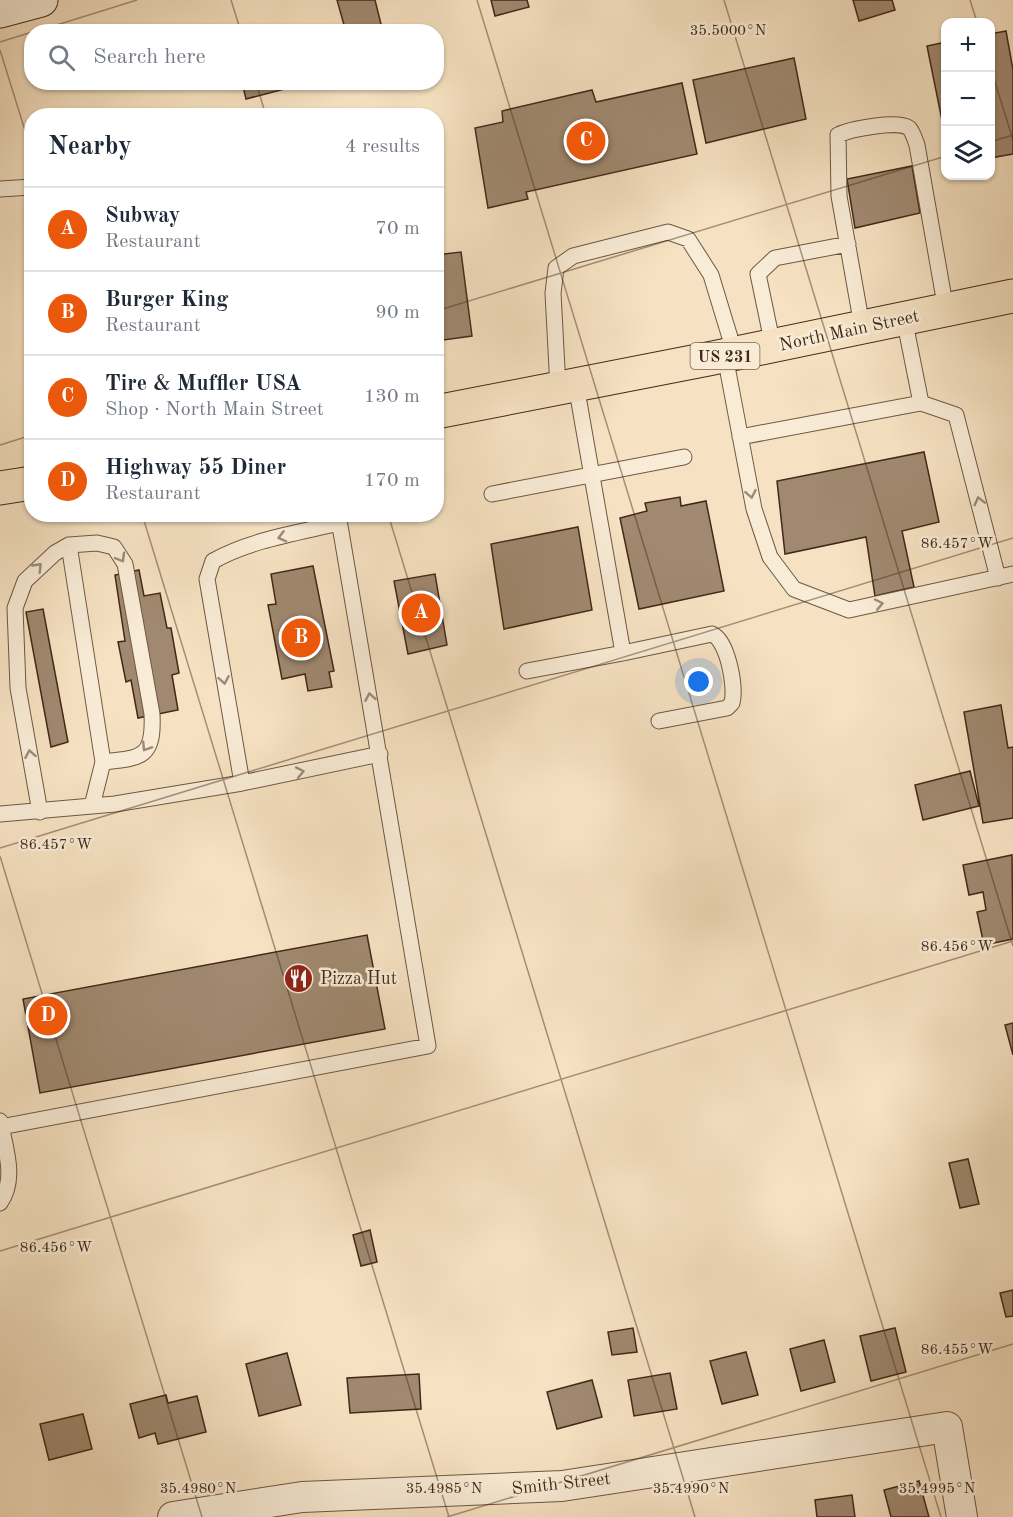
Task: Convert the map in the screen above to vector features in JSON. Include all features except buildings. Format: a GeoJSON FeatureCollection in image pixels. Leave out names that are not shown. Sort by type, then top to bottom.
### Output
{"type":"FeatureCollection","features":[{"type":"Feature","properties":{"kind":"highway","name":"North Main Street"},"geometry":{"type":"LineString","coordinates":[[444,410],[730,355],[862,326],[946,310],[1012,301]]}},
{"type":"Feature","properties":{"kind":"highway"},"geometry":{"type":"LineString","coordinates":[[0,488],[24,484]]}},
{"type":"Feature","properties":{"kind":"street"},"geometry":{"type":"LineString","coordinates":[[0,11],[41,0]]}},
{"type":"Feature","properties":{"kind":"street","name":"Smith Street"},"geometry":{"type":"LineString","coordinates":[[172,1517],[302,1497],[562,1486],[947,1427],[962,1517]]}},
{"type":"Feature","properties":{"kind":"lane"},"geometry":{"type":"LineString","coordinates":[[862,326],[839,196],[838,135],[848,130],[902,124],[911,129],[917,145],[946,310]]}},
{"type":"Feature","properties":{"kind":"lane"},"geometry":{"type":"LineString","coordinates":[[0,189],[24,188]]}},
{"type":"Feature","properties":{"kind":"lane"},"geometry":{"type":"LineString","coordinates":[[623,652],[594,474],[567,387],[553,293],[556,268],[573,256],[668,232],[688,239],[711,275],[730,355],[740,437],[754,509],[770,557],[794,589],[849,610],[1006,576],[956,415],[921,403],[740,437]]}},
{"type":"Feature","properties":{"kind":"lane"},"geometry":{"type":"LineString","coordinates":[[773,346],[758,274],[775,258],[848,244]]}},
{"type":"Feature","properties":{"kind":"lane"},"geometry":{"type":"LineString","coordinates":[[904,318],[921,403]]}},
{"type":"Feature","properties":{"kind":"lane"},"geometry":{"type":"LineString","coordinates":[[492,494],[684,456]]}},
{"type":"Feature","properties":{"kind":"lane"},"geometry":{"type":"LineString","coordinates":[[242,783],[207,579],[213,561],[231,551],[328,522]]}},
{"type":"Feature","properties":{"kind":"lane"},"geometry":{"type":"LineString","coordinates":[[0,1203],[7,1194],[9,1172],[1,1124],[428,1046],[380,754],[339,522]]}},
{"type":"Feature","properties":{"kind":"lane"},"geometry":{"type":"LineString","coordinates":[[40,812],[18,688],[15,608],[25,580],[42,562],[69,545],[97,543],[114,547],[125,564],[152,714],[153,735],[147,750],[137,758],[103,762]]}},
{"type":"Feature","properties":{"kind":"lane"},"geometry":{"type":"LineString","coordinates":[[69,545],[103,762],[92,806]]}},
{"type":"Feature","properties":{"kind":"lane"},"geometry":{"type":"LineString","coordinates":[[527,672],[712,634],[720,637],[725,646],[732,703],[727,708],[659,721]]}},
{"type":"Feature","properties":{"kind":"lane"},"geometry":{"type":"LineString","coordinates":[[0,814],[92,806],[242,783],[380,754]]}},
{"type":"Feature","properties":{"kind":"place","name":"Tire & Muffler USA"},"geometry":{"type":"Point","coordinates":[586,141]}},
{"type":"Feature","properties":{"kind":"place","name":"Subway"},"geometry":{"type":"Point","coordinates":[421,613]}},
{"type":"Feature","properties":{"kind":"place","name":"Burger King"},"geometry":{"type":"Point","coordinates":[301,638]}},
{"type":"Feature","properties":{"kind":"place","name":"Pizza Hut"},"geometry":{"type":"Point","coordinates":[299,978]}},
{"type":"Feature","properties":{"kind":"place","name":"Highway 55 Diner"},"geometry":{"type":"Point","coordinates":[48,1016]}}]}
